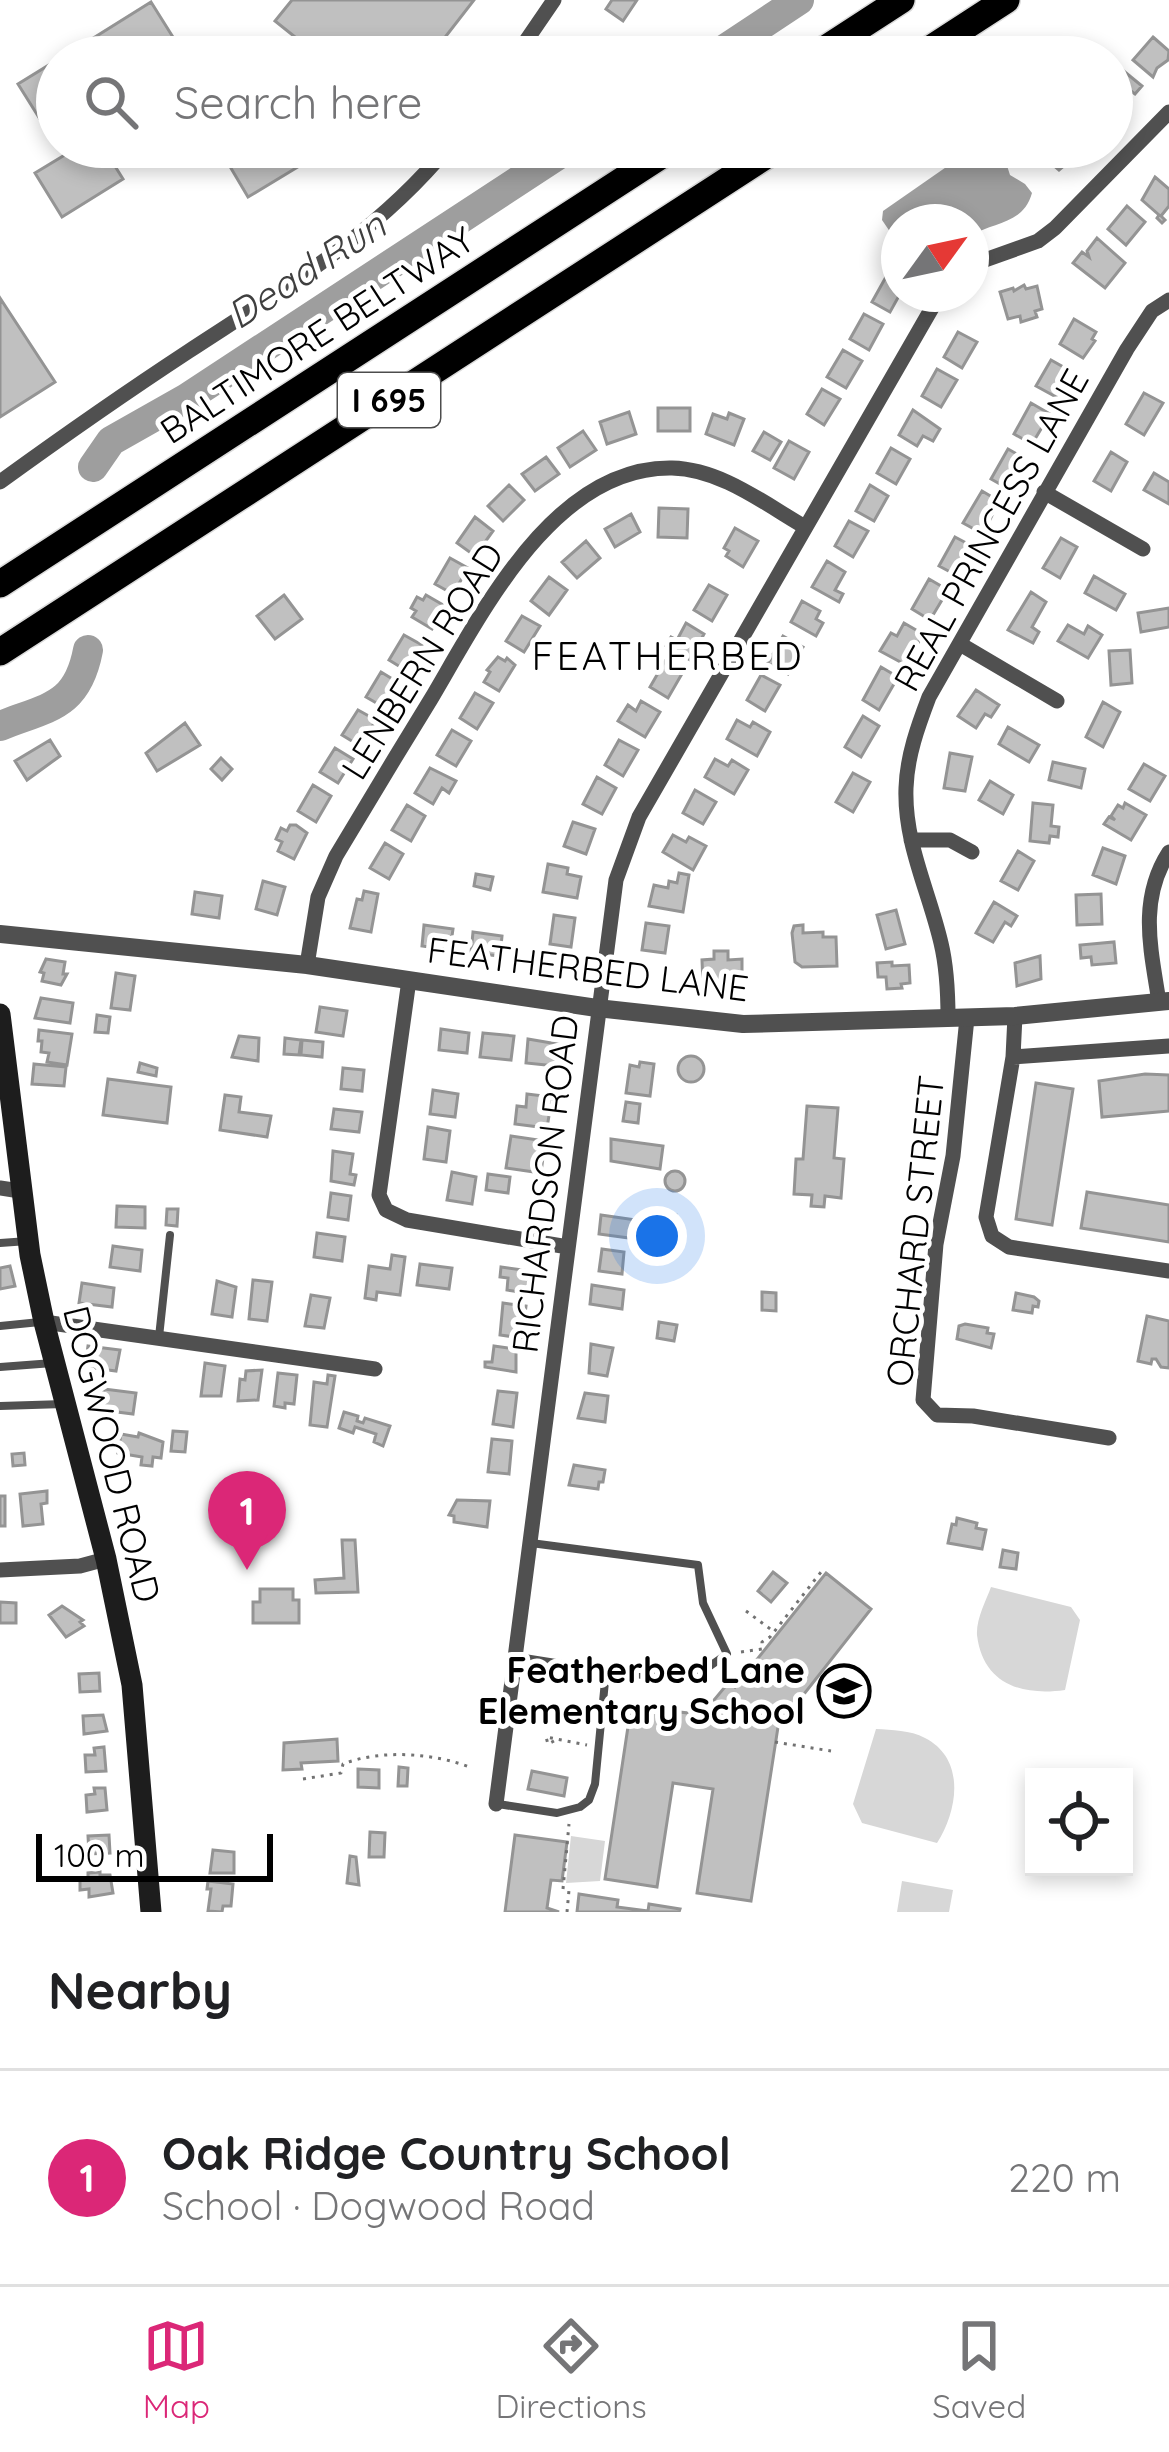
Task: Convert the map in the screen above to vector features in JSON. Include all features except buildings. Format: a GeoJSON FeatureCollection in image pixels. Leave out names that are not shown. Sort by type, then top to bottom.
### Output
{"type":"FeatureCollection","features":[{"type":"Feature","properties":{"kind":"highway"},"geometry":{"type":"LineString","coordinates":[[845,36],[901,0]]}},
{"type":"Feature","properties":{"kind":"highway"},"geometry":{"type":"LineString","coordinates":[[950,36],[1006,0]]}},
{"type":"Feature","properties":{"kind":"highway","name":"BALTIMORE BELTWAY"},"geometry":{"type":"LineString","coordinates":[[0,584],[642,168]]}},
{"type":"Feature","properties":{"kind":"highway","name":"I 695"},"geometry":{"type":"LineString","coordinates":[[0,652],[747,168]]}},
{"type":"Feature","properties":{"kind":"main road","name":"DOGWOOD ROAD"},"geometry":{"type":"LineString","coordinates":[[0,1014],[10,1189],[28,1241],[133,1685],[151,1912]]}},
{"type":"Feature","properties":{"kind":"street"},"geometry":{"type":"LineString","coordinates":[[529,36],[554,0]]}},
{"type":"Feature","properties":{"kind":"street"},"geometry":{"type":"LineString","coordinates":[[1133,148],[1169,112]]}},
{"type":"Feature","properties":{"kind":"street"},"geometry":{"type":"LineString","coordinates":[[0,482],[115,399],[338,252],[379,219],[428,168]]}},
{"type":"Feature","properties":{"kind":"street"},"geometry":{"type":"LineString","coordinates":[[989,259],[1038,241],[1113,168]]}},
{"type":"Feature","properties":{"kind":"street","name":"REAL PRINCESS LANE"},"geometry":{"type":"LineString","coordinates":[[958,1018],[911,840],[906,784],[911,754],[928,697],[1044,492],[1138,330],[1152,311],[1169,300]]}},
{"type":"Feature","properties":{"kind":"street","name":"RICHARDSON ROAD"},"geometry":{"type":"LineString","coordinates":[[496,1804],[616,880],[628,840],[930,312]]}},
{"type":"Feature","properties":{"kind":"street","name":"LENBERN ROAD"},"geometry":{"type":"LineString","coordinates":[[307,965],[318,897],[336,856],[502,579],[542,533],[611,483],[648,470],[672,468],[702,472],[729,483],[805,527]]}},
{"type":"Feature","properties":{"kind":"street"},"geometry":{"type":"LineString","coordinates":[[1044,492],[1143,549]]}},
{"type":"Feature","properties":{"kind":"street"},"geometry":{"type":"LineString","coordinates":[[959,644],[1057,701]]}},
{"type":"Feature","properties":{"kind":"street"},"geometry":{"type":"LineString","coordinates":[[911,840],[950,840],[972,852]]}},
{"type":"Feature","properties":{"kind":"street"},"geometry":{"type":"LineString","coordinates":[[1164,1002],[1148,925],[1154,880],[1169,852]]}},
{"type":"Feature","properties":{"kind":"street","name":"FEATHERBED LANE"},"geometry":{"type":"LineString","coordinates":[[0,934],[307,965],[597,1008],[743,1024],[1015,1016],[1164,1002]]}},
{"type":"Feature","properties":{"kind":"street"},"geometry":{"type":"LineString","coordinates":[[410,980],[380,1202],[406,1220],[568,1247]]}},
{"type":"Feature","properties":{"kind":"street"},"geometry":{"type":"LineString","coordinates":[[1015,1016],[1013,1057],[986,1217],[992,1236],[1009,1247],[1169,1271]]}},
{"type":"Feature","properties":{"kind":"street","name":"ORCHARD STREET"},"geometry":{"type":"LineString","coordinates":[[958,1018],[953,1156],[936,1244],[923,1400],[937,1415],[973,1416],[1109,1438]]}},
{"type":"Feature","properties":{"kind":"street"},"geometry":{"type":"LineString","coordinates":[[1013,1057],[1169,1046]]}},
{"type":"Feature","properties":{"kind":"street"},"geometry":{"type":"LineString","coordinates":[[44,1322],[375,1369]]}},
{"type":"Feature","properties":{"kind":"street"},"geometry":{"type":"LineString","coordinates":[[0,1570],[80,1566],[106,1559]]}},
{"type":"Feature","properties":{"kind":"lane"},"geometry":{"type":"LineString","coordinates":[[159,1338],[170,1235]]}},
{"type":"Feature","properties":{"kind":"lane"},"geometry":{"type":"LineString","coordinates":[[0,1243],[28,1241]]}},
{"type":"Feature","properties":{"kind":"lane"},"geometry":{"type":"LineString","coordinates":[[0,1326],[44,1322]]}},
{"type":"Feature","properties":{"kind":"lane"},"geometry":{"type":"LineString","coordinates":[[0,1367],[55,1363]]}},
{"type":"Feature","properties":{"kind":"lane"},"geometry":{"type":"LineString","coordinates":[[0,1406],[65,1404]]}},
{"type":"Feature","properties":{"kind":"lane"},"geometry":{"type":"LineString","coordinates":[[516,1657],[690,1680],[728,1654],[703,1603],[698,1564],[529,1543]]}},
{"type":"Feature","properties":{"kind":"lane"},"geometry":{"type":"LineString","coordinates":[[496,1804],[556,1813],[589,1800],[595,1784],[606,1671]]}},
{"type":"Feature","properties":{"kind":"path"},"geometry":{"type":"LineString","coordinates":[[728,1654],[762,1649],[762,1642],[789,1617],[821,1572]]}},
{"type":"Feature","properties":{"kind":"path"},"geometry":{"type":"LineString","coordinates":[[746,1611],[775,1632]]}},
{"type":"Feature","properties":{"kind":"path"},"geometry":{"type":"LineString","coordinates":[[554,1741],[588,1745]]}},
{"type":"Feature","properties":{"kind":"path"},"geometry":{"type":"LineString","coordinates":[[775,1742],[831,1751]]}},
{"type":"Feature","properties":{"kind":"path"},"geometry":{"type":"LineString","coordinates":[[304,1780],[341,1773],[343,1764],[363,1756],[447,1758],[472,1768]]}},
{"type":"Feature","properties":{"kind":"path"},"geometry":{"type":"LineString","coordinates":[[567,1912],[569,1824]]}},
{"type":"Feature","properties":{"kind":"shaded area"},"geometry":{"type":"Polygon","coordinates":[[[945,168],[1008,168],[1032,193],[1022,211],[989,228],[989,204],[893,204],[945,168]]]}},
{"type":"Feature","properties":{"kind":"shaded area"},"geometry":{"type":"Polygon","coordinates":[[[991,1587],[1071,1607],[1080,1620],[1065,1690],[1020,1688],[987,1666],[977,1629],[991,1587]]]}},
{"type":"Feature","properties":{"kind":"shaded area"},"geometry":{"type":"Polygon","coordinates":[[[876,1729],[919,1735],[947,1759],[953,1801],[937,1843],[862,1823],[853,1804],[876,1729]]]}},
{"type":"Feature","properties":{"kind":"shaded area"},"geometry":{"type":"Polygon","coordinates":[[[571,1836],[605,1841],[600,1881],[566,1883],[571,1836]]]}},
{"type":"Feature","properties":{"kind":"shaded area"},"geometry":{"type":"Polygon","coordinates":[[[902,1881],[953,1890],[949,1912],[897,1912],[902,1881]]]}},
{"type":"Feature","properties":{"kind":"waterway","name":"Dead Run"},"geometry":{"type":"LineString","coordinates":[[745,36],[799,0]]}},
{"type":"Feature","properties":{"kind":"waterway","name":"Dead Run"},"geometry":{"type":"LineString","coordinates":[[93,467],[111,441],[187,398],[538,168]]}},
{"type":"Feature","properties":{"kind":"waterway","name":"Dead Run"},"geometry":{"type":"LineString","coordinates":[[0,726],[46,709],[68,695],[88,650]]}},
{"type":"Feature","properties":{"kind":"place","name":"Oak Ridge Country School"},"geometry":{"type":"Point","coordinates":[247,1570]}},
{"type":"Feature","properties":{"kind":"place","name":"Featherbed Lane Elementary School"},"geometry":{"type":"Point","coordinates":[844,1691]}},
{"type":"Feature","properties":{"kind":"district","name":"FEATHERBED"},"geometry":{"type":"Point","coordinates":[668,656]}}]}
